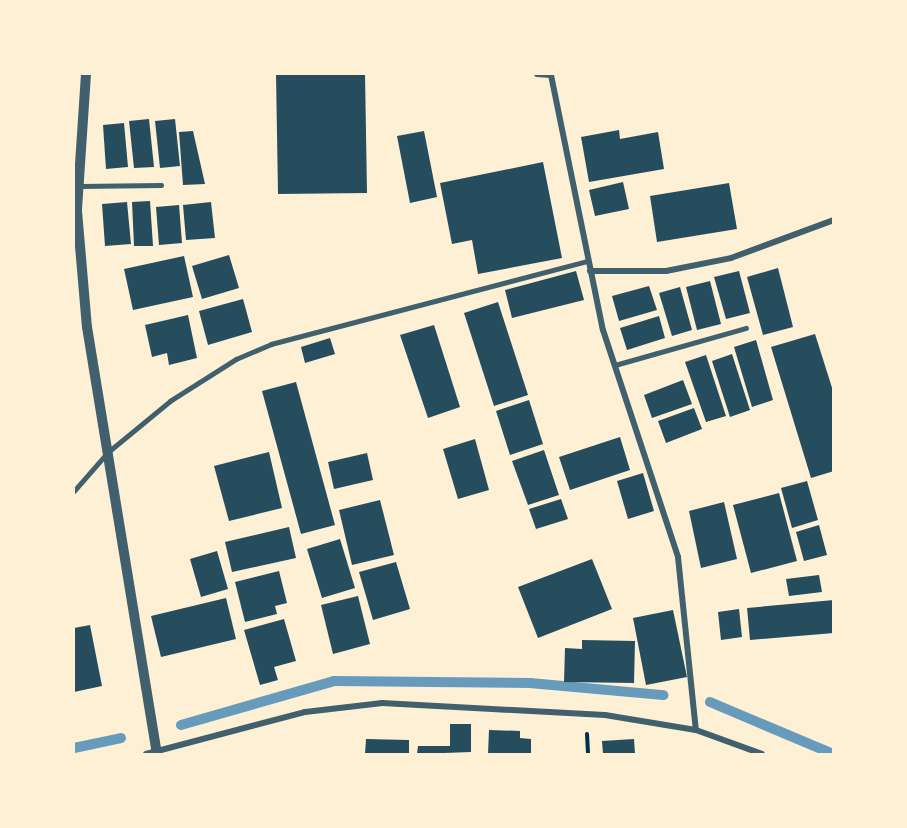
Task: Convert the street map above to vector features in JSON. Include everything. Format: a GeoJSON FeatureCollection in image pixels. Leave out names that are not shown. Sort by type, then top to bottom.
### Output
{"type":"FeatureCollection","features":[{"type":"Feature","properties":{"kind":"street"},"geometry":{"type":"LineString","coordinates":[[86,74],[79,186],[87,327],[153,754],[305,712],[382,704],[586,713],[696,730],[762,754]]}},
{"type":"Feature","properties":{"kind":"street"},"geometry":{"type":"LineString","coordinates":[[537,74],[552,74],[587,261],[615,365],[678,557],[696,730]]}},
{"type":"Feature","properties":{"kind":"street"},"geometry":{"type":"LineString","coordinates":[[590,271],[666,271],[730,258],[834,220]]}},
{"type":"Feature","properties":{"kind":"lane"},"geometry":{"type":"LineString","coordinates":[[79,186],[161,185]]}},
{"type":"Feature","properties":{"kind":"lane"},"geometry":{"type":"LineString","coordinates":[[74,491],[108,452],[170,401],[236,358],[271,344],[587,261]]}},
{"type":"Feature","properties":{"kind":"lane"},"geometry":{"type":"LineString","coordinates":[[615,365],[746,328]]}},
{"type":"Feature","properties":{"kind":"building"},"geometry":{"type":"Polygon","coordinates":[[[276,74],[365,74],[367,193],[278,194],[276,74]]]}},
{"type":"Feature","properties":{"kind":"building"},"geometry":{"type":"Polygon","coordinates":[[[149,119],[154,167],[134,168],[129,121],[149,119]]]}},
{"type":"Feature","properties":{"kind":"building"},"geometry":{"type":"Polygon","coordinates":[[[175,119],[180,166],[160,168],[155,121],[175,119]]]}},
{"type":"Feature","properties":{"kind":"building"},"geometry":{"type":"Polygon","coordinates":[[[124,123],[128,167],[106,169],[103,125],[124,123]]]}},
{"type":"Feature","properties":{"kind":"building"},"geometry":{"type":"Polygon","coordinates":[[[619,130],[620,139],[658,132],[664,169],[589,182],[581,137],[619,130]]]}},
{"type":"Feature","properties":{"kind":"building"},"geometry":{"type":"Polygon","coordinates":[[[193,131],[205,184],[183,185],[179,132],[193,131]]]}},
{"type":"Feature","properties":{"kind":"building"},"geometry":{"type":"Polygon","coordinates":[[[424,131],[437,197],[410,203],[397,136],[424,131]]]}},
{"type":"Feature","properties":{"kind":"building"},"geometry":{"type":"Polygon","coordinates":[[[543,162],[562,258],[478,274],[472,240],[452,244],[440,183],[543,162]]]}},
{"type":"Feature","properties":{"kind":"building"},"geometry":{"type":"Polygon","coordinates":[[[623,182],[629,209],[595,216],[589,190],[623,182]]]}},
{"type":"Feature","properties":{"kind":"building"},"geometry":{"type":"Polygon","coordinates":[[[729,183],[737,229],[657,242],[650,196],[729,183]]]}},
{"type":"Feature","properties":{"kind":"building"},"geometry":{"type":"Polygon","coordinates":[[[150,201],[153,246],[134,246],[132,202],[150,201]]]}},
{"type":"Feature","properties":{"kind":"building"},"geometry":{"type":"Polygon","coordinates":[[[127,202],[131,244],[105,246],[102,204],[127,202]]]}},
{"type":"Feature","properties":{"kind":"building"},"geometry":{"type":"Polygon","coordinates":[[[211,202],[215,238],[186,240],[183,205],[211,202]]]}},
{"type":"Feature","properties":{"kind":"building"},"geometry":{"type":"Polygon","coordinates":[[[179,205],[182,243],[159,245],[156,207],[179,205]]]}},
{"type":"Feature","properties":{"kind":"building"},"geometry":{"type":"Polygon","coordinates":[[[229,255],[239,288],[202,299],[192,266],[229,255]]]}},
{"type":"Feature","properties":{"kind":"building"},"geometry":{"type":"Polygon","coordinates":[[[184,256],[193,297],[133,310],[124,269],[184,256]]]}},
{"type":"Feature","properties":{"kind":"building"},"geometry":{"type":"Polygon","coordinates":[[[778,268],[793,327],[763,335],[747,277],[778,268]]]}},
{"type":"Feature","properties":{"kind":"building"},"geometry":{"type":"Polygon","coordinates":[[[576,271],[584,300],[512,318],[505,290],[576,271]]]}},
{"type":"Feature","properties":{"kind":"building"},"geometry":{"type":"Polygon","coordinates":[[[739,271],[750,313],[726,319],[714,277],[739,271]]]}},
{"type":"Feature","properties":{"kind":"building"},"geometry":{"type":"Polygon","coordinates":[[[710,281],[721,324],[697,330],[686,287],[710,281]]]}},
{"type":"Feature","properties":{"kind":"building"},"geometry":{"type":"Polygon","coordinates":[[[649,286],[657,310],[619,321],[612,296],[649,286]]]}},
{"type":"Feature","properties":{"kind":"building"},"geometry":{"type":"Polygon","coordinates":[[[680,287],[692,330],[672,336],[659,293],[680,287]]]}},
{"type":"Feature","properties":{"kind":"building"},"geometry":{"type":"Polygon","coordinates":[[[243,299],[252,332],[208,345],[199,311],[243,299]]]}},
{"type":"Feature","properties":{"kind":"building"},"geometry":{"type":"Polygon","coordinates":[[[498,302],[528,395],[494,406],[464,313],[498,302]]]}},
{"type":"Feature","properties":{"kind":"building"},"geometry":{"type":"Polygon","coordinates":[[[188,315],[197,358],[169,365],[167,353],[152,357],[145,325],[188,315]]]}},
{"type":"Feature","properties":{"kind":"building"},"geometry":{"type":"Polygon","coordinates":[[[659,316],[665,338],[627,350],[620,328],[659,316]]]}},
{"type":"Feature","properties":{"kind":"building"},"geometry":{"type":"Polygon","coordinates":[[[434,325],[460,407],[428,418],[400,335],[434,325]]]}},
{"type":"Feature","properties":{"kind":"building"},"geometry":{"type":"Polygon","coordinates":[[[815,334],[834,394],[834,471],[811,478],[771,347],[815,334]]]}},
{"type":"Feature","properties":{"kind":"building"},"geometry":{"type":"Polygon","coordinates":[[[330,338],[335,354],[305,363],[301,347],[330,338]]]}},
{"type":"Feature","properties":{"kind":"building"},"geometry":{"type":"Polygon","coordinates":[[[756,340],[773,400],[752,407],[734,347],[756,340]]]}},
{"type":"Feature","properties":{"kind":"building"},"geometry":{"type":"Polygon","coordinates":[[[732,354],[750,410],[730,417],[712,361],[732,354]]]}},
{"type":"Feature","properties":{"kind":"building"},"geometry":{"type":"Polygon","coordinates":[[[706,355],[726,416],[706,422],[685,362],[706,355]]]}},
{"type":"Feature","properties":{"kind":"building"},"geometry":{"type":"Polygon","coordinates":[[[683,380],[692,404],[652,418],[644,395],[683,380]]]}},
{"type":"Feature","properties":{"kind":"building"},"geometry":{"type":"Polygon","coordinates":[[[296,382],[335,525],[301,534],[262,391],[296,382]]]}},
{"type":"Feature","properties":{"kind":"building"},"geometry":{"type":"Polygon","coordinates":[[[529,400],[543,444],[510,455],[496,411],[529,400]]]}},
{"type":"Feature","properties":{"kind":"building"},"geometry":{"type":"Polygon","coordinates":[[[694,408],[702,429],[666,443],[658,421],[694,408]]]}},
{"type":"Feature","properties":{"kind":"building"},"geometry":{"type":"Polygon","coordinates":[[[620,437],[630,470],[570,490],[559,457],[620,437]]]}},
{"type":"Feature","properties":{"kind":"building"},"geometry":{"type":"Polygon","coordinates":[[[475,439],[489,490],[458,499],[443,449],[475,439]]]}},
{"type":"Feature","properties":{"kind":"building"},"geometry":{"type":"Polygon","coordinates":[[[544,450],[559,495],[528,505],[512,461],[544,450]]]}},
{"type":"Feature","properties":{"kind":"building"},"geometry":{"type":"Polygon","coordinates":[[[269,452],[282,508],[229,521],[214,466],[269,452]]]}},
{"type":"Feature","properties":{"kind":"building"},"geometry":{"type":"Polygon","coordinates":[[[367,453],[373,480],[334,489],[328,462],[367,453]]]}},
{"type":"Feature","properties":{"kind":"building"},"geometry":{"type":"Polygon","coordinates":[[[643,473],[654,511],[628,519],[617,481],[643,473]]]}},
{"type":"Feature","properties":{"kind":"building"},"geometry":{"type":"Polygon","coordinates":[[[807,481],[818,520],[792,528],[781,488],[807,481]]]}},
{"type":"Feature","properties":{"kind":"building"},"geometry":{"type":"Polygon","coordinates":[[[779,493],[797,561],[751,573],[733,505],[779,493]]]}},
{"type":"Feature","properties":{"kind":"building"},"geometry":{"type":"Polygon","coordinates":[[[561,499],[568,519],[536,529],[529,509],[561,499]]]}},
{"type":"Feature","properties":{"kind":"building"},"geometry":{"type":"Polygon","coordinates":[[[380,500],[394,555],[352,565],[339,510],[380,500]]]}},
{"type":"Feature","properties":{"kind":"building"},"geometry":{"type":"Polygon","coordinates":[[[724,502],[737,559],[701,568],[689,511],[724,502]]]}},
{"type":"Feature","properties":{"kind":"building"},"geometry":{"type":"Polygon","coordinates":[[[819,525],[827,555],[804,561],[796,532],[819,525]]]}},
{"type":"Feature","properties":{"kind":"building"},"geometry":{"type":"Polygon","coordinates":[[[289,527],[296,558],[232,572],[225,542],[289,527]]]}},
{"type":"Feature","properties":{"kind":"building"},"geometry":{"type":"Polygon","coordinates":[[[340,539],[355,588],[322,598],[307,549],[340,539]]]}},
{"type":"Feature","properties":{"kind":"building"},"geometry":{"type":"Polygon","coordinates":[[[217,551],[228,589],[201,597],[190,559],[217,551]]]}},
{"type":"Feature","properties":{"kind":"building"},"geometry":{"type":"Polygon","coordinates":[[[592,559],[612,609],[538,638],[518,587],[592,559]]]}},
{"type":"Feature","properties":{"kind":"building"},"geometry":{"type":"Polygon","coordinates":[[[396,562],[410,609],[373,620],[359,572],[396,562]]]}},
{"type":"Feature","properties":{"kind":"building"},"geometry":{"type":"Polygon","coordinates":[[[279,571],[287,603],[275,606],[277,614],[245,622],[235,582],[279,571]]]}},
{"type":"Feature","properties":{"kind":"building"},"geometry":{"type":"Polygon","coordinates":[[[819,575],[822,592],[789,596],[786,579],[819,575]]]}},
{"type":"Feature","properties":{"kind":"building"},"geometry":{"type":"Polygon","coordinates":[[[358,596],[370,644],[333,654],[321,605],[358,596]]]}},
{"type":"Feature","properties":{"kind":"building"},"geometry":{"type":"Polygon","coordinates":[[[226,598],[236,639],[161,657],[151,616],[226,598]]]}},
{"type":"Feature","properties":{"kind":"building"},"geometry":{"type":"Polygon","coordinates":[[[834,600],[834,633],[750,640],[747,608],[834,600]]]}},
{"type":"Feature","properties":{"kind":"building"},"geometry":{"type":"Polygon","coordinates":[[[739,609],[742,637],[721,640],[718,612],[739,609]]]}},
{"type":"Feature","properties":{"kind":"building"},"geometry":{"type":"Polygon","coordinates":[[[673,610],[687,677],[646,685],[633,618],[673,610]]]}},
{"type":"Feature","properties":{"kind":"building"},"geometry":{"type":"Polygon","coordinates":[[[284,619],[296,661],[274,667],[278,680],[260,685],[244,630],[284,619]]]}},
{"type":"Feature","properties":{"kind":"building"},"geometry":{"type":"Polygon","coordinates":[[[90,625],[102,686],[74,692],[74,628],[90,625]]]}},
{"type":"Feature","properties":{"kind":"building"},"geometry":{"type":"Polygon","coordinates":[[[582,640],[635,641],[634,683],[564,682],[565,648],[582,649],[582,640]]]}},
{"type":"Feature","properties":{"kind":"building"},"geometry":{"type":"Polygon","coordinates":[[[450,724],[471,724],[471,752],[417,754],[418,746],[450,746],[450,724]]]}},
{"type":"Feature","properties":{"kind":"building"},"geometry":{"type":"Polygon","coordinates":[[[489,730],[520,731],[520,738],[531,739],[531,754],[488,754],[489,730]]]}},
{"type":"Feature","properties":{"kind":"building"},"geometry":{"type":"Polygon","coordinates":[[[366,739],[409,740],[409,754],[365,754],[366,739]]]}},
{"type":"Feature","properties":{"kind":"building"},"geometry":{"type":"Polygon","coordinates":[[[634,739],[635,754],[603,754],[602,741],[634,739]]]}},
{"type":"Feature","properties":{"kind":"waterway"},"geometry":{"type":"LineString","coordinates":[[181,725],[334,681],[530,683],[663,695]]}},
{"type":"Feature","properties":{"kind":"waterway"},"geometry":{"type":"LineString","coordinates":[[710,702],[833,754]]}},
{"type":"Feature","properties":{"kind":"waterway"},"geometry":{"type":"LineString","coordinates":[[74,748],[121,738]]}}]}
